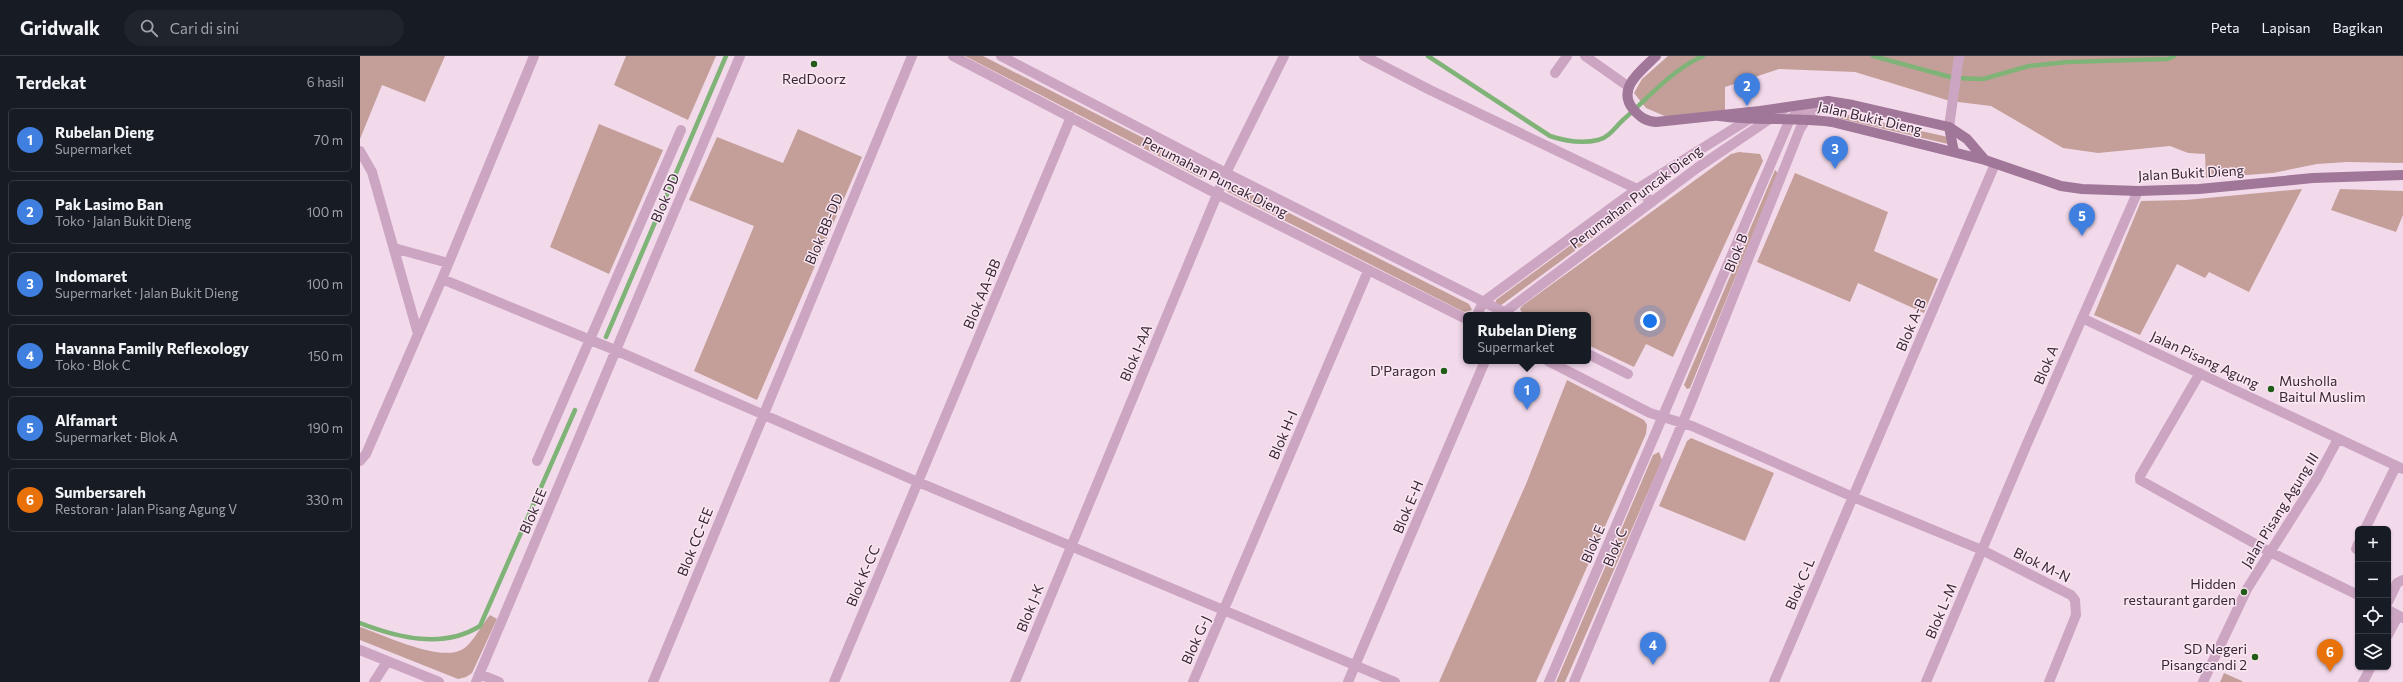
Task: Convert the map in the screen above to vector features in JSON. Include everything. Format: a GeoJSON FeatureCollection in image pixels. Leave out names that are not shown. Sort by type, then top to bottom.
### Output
{"type":"FeatureCollection","features":[{"type":"Feature","properties":{"kind":"street"},"geometry":{"type":"LineString","coordinates":[[360,461],[366,454],[442,279],[534,56]]}},
{"type":"Feature","properties":{"kind":"street","name":"Blok DD"},"geometry":{"type":"LineString","coordinates":[[610,349],[740,56]]}},
{"type":"Feature","properties":{"kind":"street","name":"Blok BB-DD"},"geometry":{"type":"LineString","coordinates":[[762,413],[912,56]]}},
{"type":"Feature","properties":{"kind":"street","name":"Perumahan Puncak Dieng"},"geometry":{"type":"LineString","coordinates":[[953,56],[1217,194],[1463,318]]}},
{"type":"Feature","properties":{"kind":"street","name":"Perumahan Puncak Dieng"},"geometry":{"type":"LineString","coordinates":[[1001,56],[1226,173],[1503,312]]}},
{"type":"Feature","properties":{"kind":"street","name":"Blok I-AA"},"geometry":{"type":"LineString","coordinates":[[1071,545],[1226,173],[1284,56]]}},
{"type":"Feature","properties":{"kind":"street"},"geometry":{"type":"LineString","coordinates":[[1364,56],[1430,90],[1637,189],[1652,202]]}},
{"type":"Feature","properties":{"kind":"street"},"geometry":{"type":"LineString","coordinates":[[1555,73],[1567,56]]}},
{"type":"Feature","properties":{"kind":"street"},"geometry":{"type":"LineString","coordinates":[[1585,56],[1629,87]]}},
{"type":"Feature","properties":{"kind":"street"},"geometry":{"type":"LineString","coordinates":[[1656,56],[1629,87],[1627,101],[1640,117],[1647,121],[1656,122],[1719,116]]}},
{"type":"Feature","properties":{"kind":"street"},"geometry":{"type":"LineString","coordinates":[[1954,152],[1949,127],[1959,56]]}},
{"type":"Feature","properties":{"kind":"street","name":"Jalan Bukit Dieng"},"geometry":{"type":"LineString","coordinates":[[1719,116],[1760,112],[1828,102],[1853,105],[1949,127],[1967,139],[1985,160]]}},
{"type":"Feature","properties":{"kind":"street","name":"Blok B"},"geometry":{"type":"LineString","coordinates":[[1682,423],[1797,136],[1807,118],[1828,102]]}},
{"type":"Feature","properties":{"kind":"street"},"geometry":{"type":"LineString","coordinates":[[1790,119],[1808,104]]}},
{"type":"Feature","properties":{"kind":"street","name":"Perumahan Puncak Dieng"},"geometry":{"type":"LineString","coordinates":[[1510,312],[1652,202],[1742,136],[1770,120],[1786,108]]}},
{"type":"Feature","properties":{"kind":"street","name":"Perumahan Puncak Dieng"},"geometry":{"type":"LineString","coordinates":[[1478,312],[1483,302],[1637,189],[1760,112]]}},
{"type":"Feature","properties":{"kind":"street","name":"Jalan Bukit Dieng"},"geometry":{"type":"LineString","coordinates":[[1719,116],[1748,120],[1807,118],[1860,128],[1985,160],[2061,186],[2138,191],[2199,189],[2354,175],[2403,175]]}},
{"type":"Feature","properties":{"kind":"street","name":"Blok AA-BB"},"geometry":{"type":"LineString","coordinates":[[918,482],[1071,117]]}},
{"type":"Feature","properties":{"kind":"street","name":"Blok E"},"geometry":{"type":"LineString","coordinates":[[1549,682],[1790,119]]}},
{"type":"Feature","properties":{"kind":"street"},"geometry":{"type":"LineString","coordinates":[[537,461],[681,130]]}},
{"type":"Feature","properties":{"kind":"street"},"geometry":{"type":"LineString","coordinates":[[360,151],[372,172],[418,334]]}},
{"type":"Feature","properties":{"kind":"street","name":"Blok A-B"},"geometry":{"type":"LineString","coordinates":[[1853,497],[1995,164]]}},
{"type":"Feature","properties":{"kind":"street","name":"Blok A"},"geometry":{"type":"LineString","coordinates":[[1982,550],[2138,191]]}},
{"type":"Feature","properties":{"kind":"street"},"geometry":{"type":"LineString","coordinates":[[394,248],[448,263]]}},
{"type":"Feature","properties":{"kind":"street","name":"Blok H-I"},"geometry":{"type":"LineString","coordinates":[[1224,610],[1368,270]]}},
{"type":"Feature","properties":{"kind":"street"},"geometry":{"type":"LineString","coordinates":[[442,279],[762,413],[918,482],[1395,682]]}},
{"type":"Feature","properties":{"kind":"street","name":"Jalan Pisang Agung"},"geometry":{"type":"LineString","coordinates":[[2082,318],[2399,467]]}},
{"type":"Feature","properties":{"kind":"street","name":"Blok EE"},"geometry":{"type":"LineString","coordinates":[[478,678],[610,349]]}},
{"type":"Feature","properties":{"kind":"street"},"geometry":{"type":"LineString","coordinates":[[1591,356],[1628,374]]}},
{"type":"Feature","properties":{"kind":"street","name":"Blok E-H"},"geometry":{"type":"LineString","coordinates":[[1348,682],[1484,364]]}},
{"type":"Feature","properties":{"kind":"street"},"geometry":{"type":"LineString","coordinates":[[1554,364],[1650,413],[1682,423],[1853,497],[1982,550]]}},
{"type":"Feature","properties":{"kind":"street"},"geometry":{"type":"LineString","coordinates":[[2200,374],[2140,476],[2140,480],[2270,552],[2355,594]]}},
{"type":"Feature","properties":{"kind":"street","name":"Blok CC-EE"},"geometry":{"type":"LineString","coordinates":[[653,682],[762,413]]}},
{"type":"Feature","properties":{"kind":"street","name":"Blok C"},"geometry":{"type":"LineString","coordinates":[[1574,682],[1682,423]]}},
{"type":"Feature","properties":{"kind":"street","name":"Jalan Pisang Agung III"},"geometry":{"type":"LineString","coordinates":[[2203,682],[2244,596],[2317,478],[2338,438]]}},
{"type":"Feature","properties":{"kind":"street"},"geometry":{"type":"LineString","coordinates":[[2367,526],[2399,467]]}},
{"type":"Feature","properties":{"kind":"street","name":"Blok K-CC"},"geometry":{"type":"LineString","coordinates":[[834,682],[918,482]]}},
{"type":"Feature","properties":{"kind":"street","name":"Blok C-L"},"geometry":{"type":"LineString","coordinates":[[1774,682],[1853,497]]}},
{"type":"Feature","properties":{"kind":"street","name":"Blok J-K"},"geometry":{"type":"LineString","coordinates":[[1015,682],[1071,545]]}},
{"type":"Feature","properties":{"kind":"street","name":"Blok L-M"},"geometry":{"type":"LineString","coordinates":[[1926,682],[1982,550]]}},
{"type":"Feature","properties":{"kind":"street","name":"Blok M-N"},"geometry":{"type":"LineString","coordinates":[[1982,550],[2066,592],[2075,600],[2076,615],[2049,682]]}},
{"type":"Feature","properties":{"kind":"street"},"geometry":{"type":"LineString","coordinates":[[2390,598],[2397,584],[2403,580]]}},
{"type":"Feature","properties":{"kind":"street","name":"Blok G-J"},"geometry":{"type":"LineString","coordinates":[[1193,682],[1224,610]]}},
{"type":"Feature","properties":{"kind":"street"},"geometry":{"type":"LineString","coordinates":[[2389,634],[2401,617],[2391,612]]}},
{"type":"Feature","properties":{"kind":"street"},"geometry":{"type":"LineString","coordinates":[[360,650],[439,682]]}},
{"type":"Feature","properties":{"kind":"street"},"geometry":{"type":"LineString","coordinates":[[374,682],[387,662]]}},
{"type":"Feature","properties":{"kind":"street"},"geometry":{"type":"LineString","coordinates":[[2363,682],[2369,670]]}},
{"type":"Feature","properties":{"kind":"street"},"geometry":{"type":"LineString","coordinates":[[478,678],[499,682]]}},
{"type":"Feature","properties":{"kind":"shaded area"},"geometry":{"type":"Polygon","coordinates":[[[360,56],[445,56],[425,102],[382,85],[360,139],[360,56]]]}},
{"type":"Feature","properties":{"kind":"shaded area"},"geometry":{"type":"Polygon","coordinates":[[[626,56],[716,56],[688,120],[614,85],[626,56]]]}},
{"type":"Feature","properties":{"kind":"shaded area"},"geometry":{"type":"Polygon","coordinates":[[[965,56],[983,56],[1204,169],[1207,175],[1203,178],[1199,177],[965,56]]]}},
{"type":"Feature","properties":{"kind":"shaded area"},"geometry":{"type":"Polygon","coordinates":[[[1668,56],[2403,56],[2403,163],[2347,162],[2317,164],[2273,173],[2206,178],[2205,154],[2188,153],[2170,146],[2098,153],[2063,148],[1991,106],[1950,101],[1855,72],[1779,69],[1725,87],[1725,110],[1667,117],[1646,108],[1634,93],[1642,79],[1668,56]]]}},
{"type":"Feature","properties":{"kind":"shaded area"},"geometry":{"type":"Polygon","coordinates":[[[1839,113],[1948,137],[1948,144],[1837,118],[1836,115],[1839,113]]]}},
{"type":"Feature","properties":{"kind":"shaded area"},"geometry":{"type":"Polygon","coordinates":[[[599,124],[663,150],[609,274],[550,247],[599,124]]]}},
{"type":"Feature","properties":{"kind":"shaded area"},"geometry":{"type":"Polygon","coordinates":[[[798,129],[862,157],[757,400],[694,371],[754,226],[689,200],[717,137],[783,163],[798,129]]]}},
{"type":"Feature","properties":{"kind":"shaded area"},"geometry":{"type":"Polygon","coordinates":[[[1739,152],[1760,154],[1763,161],[1673,357],[1646,344],[1634,367],[1591,346],[1591,312],[1522,312],[1520,309],[1522,306],[1731,154],[1739,152]]]}},
{"type":"Feature","properties":{"kind":"shaded area"},"geometry":{"type":"Polygon","coordinates":[[[1775,170],[1778,173],[1690,388],[1687,389],[1684,385],[1775,170]]]}},
{"type":"Feature","properties":{"kind":"shaded area"},"geometry":{"type":"Polygon","coordinates":[[[1795,173],[1888,212],[1874,251],[1938,279],[1924,313],[1858,283],[1850,302],[1757,262],[1795,173]]]}},
{"type":"Feature","properties":{"kind":"shaded area"},"geometry":{"type":"Polygon","coordinates":[[[1232,184],[1469,304],[1472,310],[1464,312],[1228,192],[1226,190],[1227,185],[1232,184]]]}},
{"type":"Feature","properties":{"kind":"shaded area"},"geometry":{"type":"Polygon","coordinates":[[[2302,189],[2249,292],[2209,272],[2205,278],[2177,264],[2140,335],[2094,315],[2141,201],[2186,200],[2302,189]]]}},
{"type":"Feature","properties":{"kind":"shaded area"},"geometry":{"type":"Polygon","coordinates":[[[2340,189],[2403,191],[2403,215],[2396,232],[2331,210],[2340,189]]]}},
{"type":"Feature","properties":{"kind":"shaded area"},"geometry":{"type":"Polygon","coordinates":[[[1628,203],[1632,206],[1630,210],[1500,306],[1495,304],[1496,300],[1628,203]]]}},
{"type":"Feature","properties":{"kind":"shaded area"},"geometry":{"type":"Polygon","coordinates":[[[1567,380],[1644,420],[1647,425],[1646,434],[1536,682],[1439,682],[1526,484],[1567,380]]]}},
{"type":"Feature","properties":{"kind":"shaded area"},"geometry":{"type":"Polygon","coordinates":[[[1691,438],[1774,473],[1745,541],[1659,506],[1687,441],[1691,438]]]}},
{"type":"Feature","properties":{"kind":"shaded area"},"geometry":{"type":"Polygon","coordinates":[[[1659,452],[1662,460],[1565,682],[1556,682],[1653,455],[1659,452]]]}},
{"type":"Feature","properties":{"kind":"shaded area"},"geometry":{"type":"Polygon","coordinates":[[[490,615],[497,619],[472,673],[466,677],[458,679],[360,640],[360,627],[412,646],[441,653],[453,652],[463,649],[474,638],[490,615]]]}},
{"type":"Feature","properties":{"kind":"shaded area"},"geometry":{"type":"Polygon","coordinates":[[[2224,673],[2242,681],[2242,682],[2220,682],[2224,673]]]}},
{"type":"Feature","properties":{"kind":"waterway"},"geometry":{"type":"LineString","coordinates":[[606,337],[726,56]]}},
{"type":"Feature","properties":{"kind":"waterway"},"geometry":{"type":"LineString","coordinates":[[1428,56],[1550,136],[1568,141],[1580,142],[1602,139],[1671,76],[1703,56]]}},
{"type":"Feature","properties":{"kind":"waterway"},"geometry":{"type":"LineString","coordinates":[[1873,56],[1954,78],[1983,79],[2029,66],[2067,62],[2168,59],[2174,56]]}},
{"type":"Feature","properties":{"kind":"waterway"},"geometry":{"type":"LineString","coordinates":[[360,623],[405,637],[421,639],[451,637],[466,633],[480,626],[575,410]]}},
{"type":"Feature","properties":{"kind":"place","name":"RedDoorz"},"geometry":{"type":"Point","coordinates":[814,64]}},
{"type":"Feature","properties":{"kind":"place","name":"Pak Lasimo Ban"},"geometry":{"type":"Point","coordinates":[1747,106]}},
{"type":"Feature","properties":{"kind":"place","name":"Indomaret"},"geometry":{"type":"Point","coordinates":[1835,169]}},
{"type":"Feature","properties":{"kind":"place","name":"Alfamart"},"geometry":{"type":"Point","coordinates":[2082,236]}},
{"type":"Feature","properties":{"kind":"place","name":"D'Paragon"},"geometry":{"type":"Point","coordinates":[1444,371]}},
{"type":"Feature","properties":{"kind":"place","name":"Musholla Baitul Muslim"},"geometry":{"type":"Point","coordinates":[2271,389]}},
{"type":"Feature","properties":{"kind":"place","name":"Rubelan Dieng"},"geometry":{"type":"Point","coordinates":[1527,410]}},
{"type":"Feature","properties":{"kind":"place","name":"Hidden restaurant garden"},"geometry":{"type":"Point","coordinates":[2244,592]}},
{"type":"Feature","properties":{"kind":"place","name":"SD Negeri Pisangcandi 2"},"geometry":{"type":"Point","coordinates":[2255,657]}},
{"type":"Feature","properties":{"kind":"place","name":"Havanna Family Reflexology"},"geometry":{"type":"Point","coordinates":[1653,665]}},
{"type":"Feature","properties":{"kind":"place","name":"Sumbersareh"},"geometry":{"type":"Point","coordinates":[2330,672]}}]}
